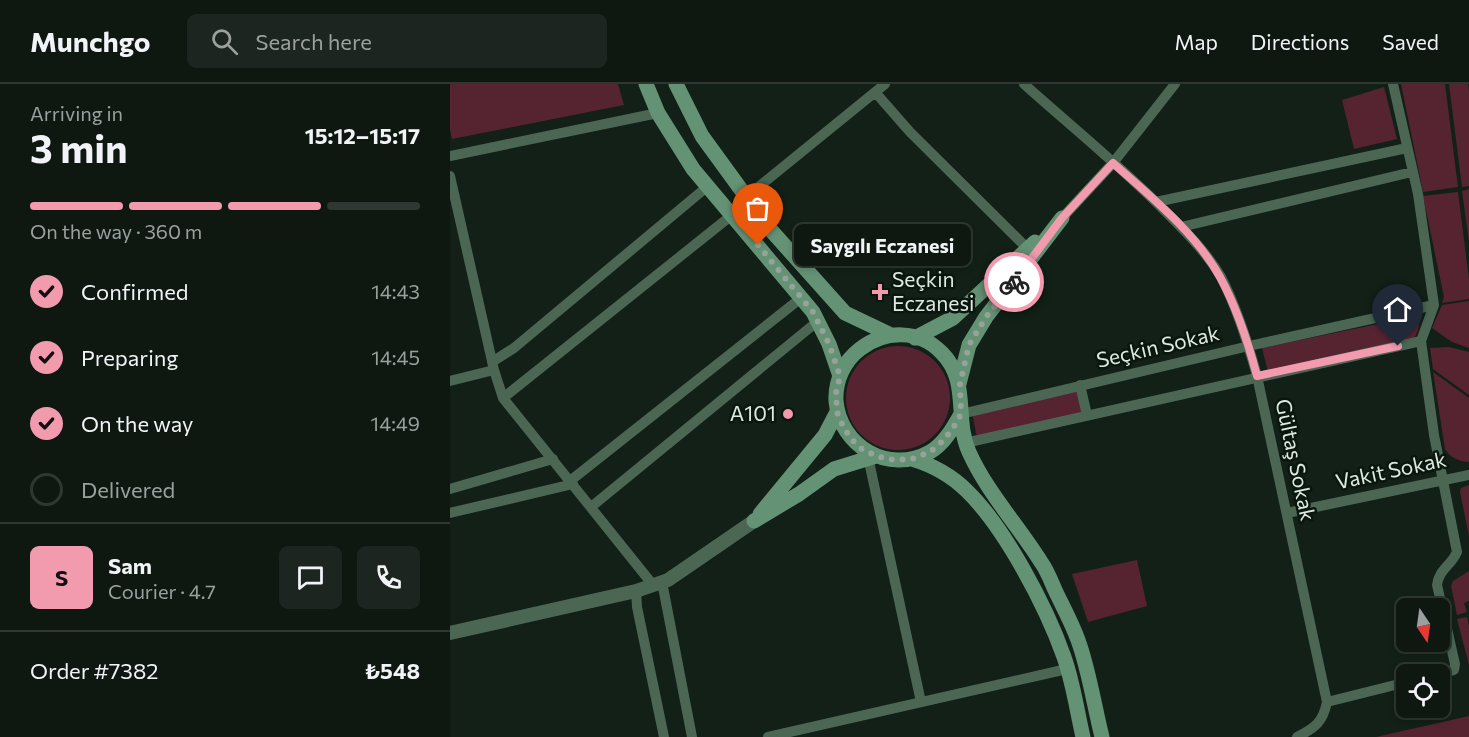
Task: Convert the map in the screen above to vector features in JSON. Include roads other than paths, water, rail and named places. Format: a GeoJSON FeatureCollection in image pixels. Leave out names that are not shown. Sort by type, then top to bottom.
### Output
{"type":"FeatureCollection","features":[{"type":"Feature","properties":{"kind":"main road"},"geometry":{"type":"LineString","coordinates":[[646,84],[658,113],[693,169],[818,321],[840,376]]}},
{"type":"Feature","properties":{"kind":"main road"},"geometry":{"type":"LineString","coordinates":[[676,84],[702,136],[745,198],[845,313],[889,334],[926,342],[941,352],[953,366],[960,384]]}},
{"type":"Feature","properties":{"kind":"main road"},"geometry":{"type":"LineString","coordinates":[[915,338],[953,318],[1062,218]]}},
{"type":"Feature","properties":{"kind":"main road"},"geometry":{"type":"LineString","coordinates":[[1062,218],[986,317],[969,345],[960,384],[961,414],[965,443],[990,491],[1042,563],[1079,641],[1102,737]]}},
{"type":"Feature","properties":{"kind":"main road"},"geometry":{"type":"LineString","coordinates":[[872,457],[851,439],[843,426],[837,412],[836,393],[840,376],[847,362],[871,341],[889,334]]}},
{"type":"Feature","properties":{"kind":"main road"},"geometry":{"type":"LineString","coordinates":[[754,521],[825,435],[837,412]]}},
{"type":"Feature","properties":{"kind":"main road"},"geometry":{"type":"LineString","coordinates":[[754,521],[799,494],[834,469],[872,457],[894,460],[912,459],[930,452],[944,440],[961,414]]}},
{"type":"Feature","properties":{"kind":"main road"},"geometry":{"type":"LineString","coordinates":[[912,459],[932,465],[967,490],[998,529],[1040,600],[1064,658],[1083,737]]}},
{"type":"Feature","properties":{"kind":"street"},"geometry":{"type":"LineString","coordinates":[[745,198],[885,84]]}},
{"type":"Feature","properties":{"kind":"street","name":"Gültaş Sokak"},"geometry":{"type":"LineString","coordinates":[[1024,84],[1156,202],[1198,245],[1220,276],[1249,346],[1257,376],[1327,702]]}},
{"type":"Feature","properties":{"kind":"street"},"geometry":{"type":"LineString","coordinates":[[1062,218],[1113,163],[1175,84]]}},
{"type":"Feature","properties":{"kind":"street"},"geometry":{"type":"LineString","coordinates":[[1393,84],[1418,194],[1434,305],[1421,341],[1442,480],[1457,552],[1454,559],[1438,575],[1437,585],[1455,664],[1454,670],[1450,671]]}},
{"type":"Feature","properties":{"kind":"street"},"geometry":{"type":"LineString","coordinates":[[875,92],[910,132],[1028,249]]}},
{"type":"Feature","properties":{"kind":"street"},"geometry":{"type":"LineString","coordinates":[[450,156],[658,113]]}},
{"type":"Feature","properties":{"kind":"street"},"geometry":{"type":"LineString","coordinates":[[1156,202],[1407,148]]}},
{"type":"Feature","properties":{"kind":"street"},"geometry":{"type":"LineString","coordinates":[[1181,227],[1412,172]]}},
{"type":"Feature","properties":{"kind":"street"},"geometry":{"type":"LineString","coordinates":[[450,176],[493,366],[503,398],[591,507],[658,584],[692,737]]}},
{"type":"Feature","properties":{"kind":"street"},"geometry":{"type":"LineString","coordinates":[[450,381],[493,366],[708,186]]}},
{"type":"Feature","properties":{"kind":"street"},"geometry":{"type":"LineString","coordinates":[[503,398],[732,215]]}},
{"type":"Feature","properties":{"kind":"street"},"geometry":{"type":"LineString","coordinates":[[450,513],[572,483],[801,298]]}},
{"type":"Feature","properties":{"kind":"street","name":"Seçkin Sokak"},"geometry":{"type":"LineString","coordinates":[[961,414],[1434,305]]}},
{"type":"Feature","properties":{"kind":"street"},"geometry":{"type":"LineString","coordinates":[[591,507],[818,321]]}},
{"type":"Feature","properties":{"kind":"street"},"geometry":{"type":"LineString","coordinates":[[965,443],[1421,341]]}},
{"type":"Feature","properties":{"kind":"street"},"geometry":{"type":"LineString","coordinates":[[1080,385],[1087,415]]}},
{"type":"Feature","properties":{"kind":"street"},"geometry":{"type":"LineString","coordinates":[[872,457],[921,702]]}},
{"type":"Feature","properties":{"kind":"street"},"geometry":{"type":"LineString","coordinates":[[450,489],[553,459]]}},
{"type":"Feature","properties":{"kind":"street","name":"Vakit Sokak"},"geometry":{"type":"LineString","coordinates":[[1287,513],[1469,475]]}},
{"type":"Feature","properties":{"kind":"street"},"geometry":{"type":"LineString","coordinates":[[450,633],[658,584],[754,521]]}},
{"type":"Feature","properties":{"kind":"street"},"geometry":{"type":"LineString","coordinates":[[636,591],[637,607],[664,737]]}},
{"type":"Feature","properties":{"kind":"street"},"geometry":{"type":"LineString","coordinates":[[768,737],[1067,669]]}},
{"type":"Feature","properties":{"kind":"street"},"geometry":{"type":"LineString","coordinates":[[1297,737],[1315,727],[1325,712],[1327,702],[1396,685]]}},
{"type":"Feature","properties":{"kind":"street"},"geometry":{"type":"LineString","coordinates":[[818,737],[823,724]]}},
{"type":"Feature","properties":{"kind":"place","name":"Saygılı Eczanesi"},"geometry":{"type":"Point","coordinates":[758,245]}},
{"type":"Feature","properties":{"kind":"place","name":"Seçkin Eczanesi"},"geometry":{"type":"Point","coordinates":[880,292]}},
{"type":"Feature","properties":{"kind":"place","name":"A101"},"geometry":{"type":"Point","coordinates":[788,414]}}]}
